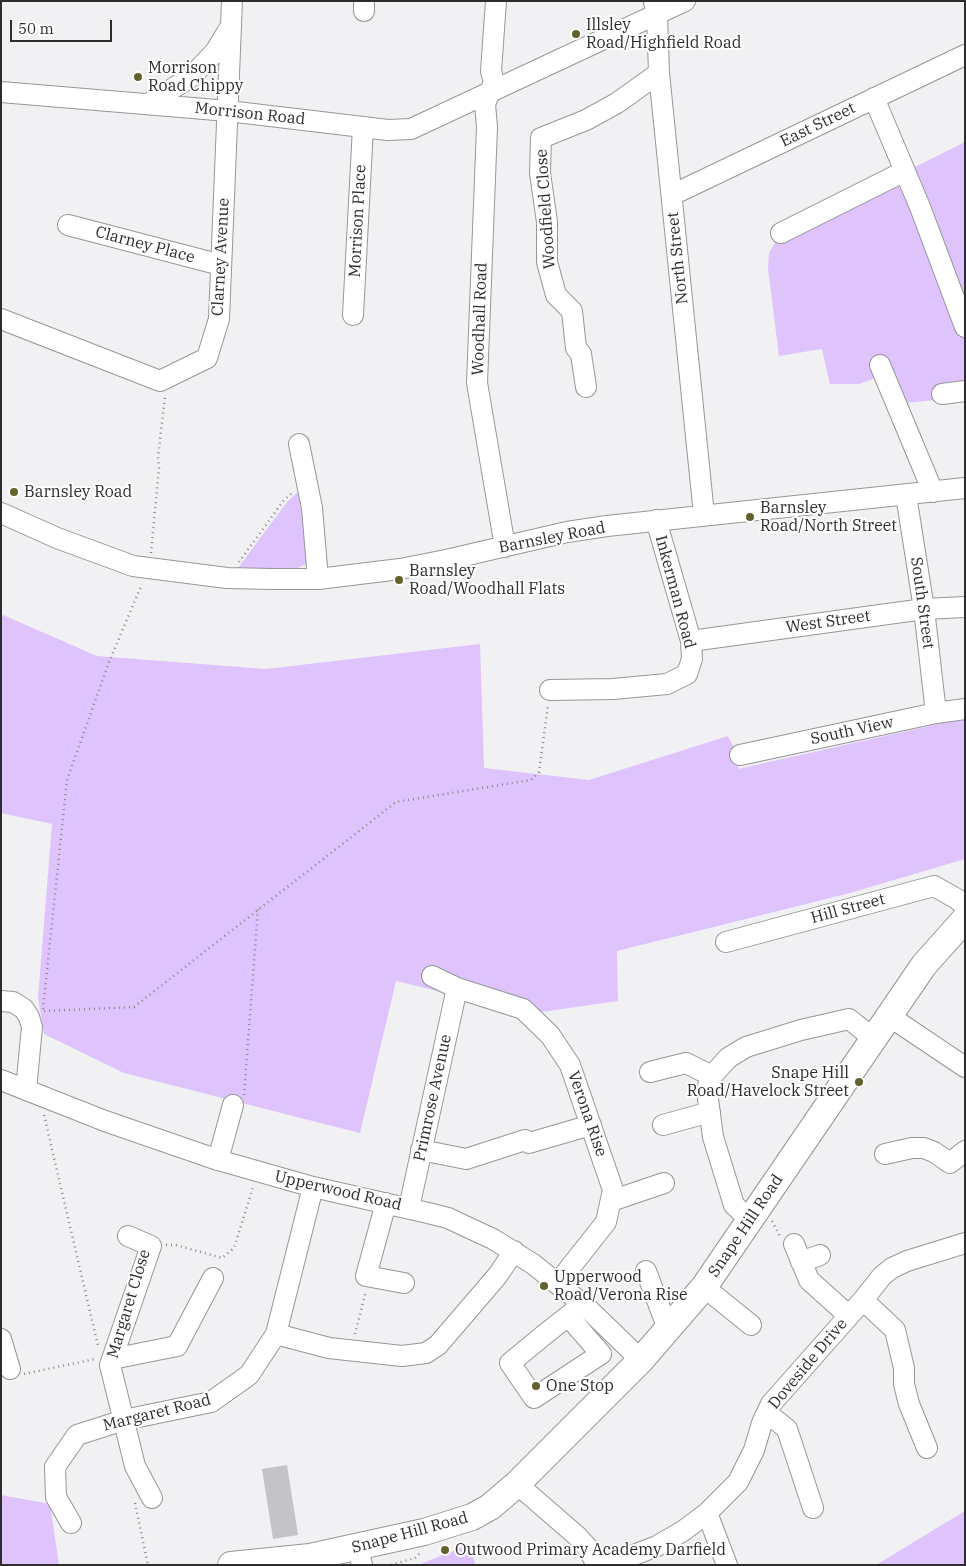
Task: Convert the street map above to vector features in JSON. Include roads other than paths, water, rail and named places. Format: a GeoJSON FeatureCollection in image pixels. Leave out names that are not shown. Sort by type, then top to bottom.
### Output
{"type":"FeatureCollection","features":[{"type":"Feature","properties":{"kind":"main road","name":"Snape Hill Road"},"geometry":{"type":"LineString","coordinates":[[231,1565],[310,1557],[360,1556],[424,1532],[472,1517],[490,1507],[518,1484],[641,1360],[704,1287],[924,965],[965,919]]}},
{"type":"Feature","properties":{"kind":"street","name":"Clarney Avenue"},"geometry":{"type":"LineString","coordinates":[[1,319],[160,382],[207,358],[219,319],[232,1]]}},
{"type":"Feature","properties":{"kind":"street","name":"Woodhall Road"},"geometry":{"type":"LineString","coordinates":[[496,1],[491,70],[494,82],[485,104],[487,127],[477,383],[505,547]]}},
{"type":"Feature","properties":{"kind":"street","name":"Morrison Road"},"geometry":{"type":"LineString","coordinates":[[1,92],[228,111],[388,130],[411,128],[491,92],[655,8],[685,1]]}},
{"type":"Feature","properties":{"kind":"street","name":"North Street"},"geometry":{"type":"LineString","coordinates":[[655,8],[659,72],[704,515]]}},
{"type":"Feature","properties":{"kind":"street"},"geometry":{"type":"LineString","coordinates":[[148,104],[191,77],[216,52],[231,27]]}},
{"type":"Feature","properties":{"kind":"street","name":"East Street"},"geometry":{"type":"LineString","coordinates":[[672,195],[965,55]]}},
{"type":"Feature","properties":{"kind":"street","name":"Woodfield Close"},"geometry":{"type":"LineString","coordinates":[[586,387],[581,354],[576,348],[572,311],[556,294],[547,262],[546,222],[540,173],[541,138],[586,120],[617,103],[659,72]]}},
{"type":"Feature","properties":{"kind":"street"},"geometry":{"type":"LineString","coordinates":[[874,98],[905,171],[965,327]]}},
{"type":"Feature","properties":{"kind":"street","name":"Morrison Place"},"geometry":{"type":"LineString","coordinates":[[353,315],[363,127]]}},
{"type":"Feature","properties":{"kind":"street"},"geometry":{"type":"LineString","coordinates":[[781,233],[905,171]]}},
{"type":"Feature","properties":{"kind":"street","name":"Clarney Place"},"geometry":{"type":"LineString","coordinates":[[68,225],[221,265]]}},
{"type":"Feature","properties":{"kind":"street"},"geometry":{"type":"LineString","coordinates":[[880,365],[933,492]]}},
{"type":"Feature","properties":{"kind":"street"},"geometry":{"type":"LineString","coordinates":[[942,394],[965,391]]}},
{"type":"Feature","properties":{"kind":"street"},"geometry":{"type":"LineString","coordinates":[[298,444],[312,508],[318,579]]}},
{"type":"Feature","properties":{"kind":"street","name":"Barnsley Road"},"geometry":{"type":"LineString","coordinates":[[1,513],[94,553],[133,566],[227,578],[318,579],[400,569],[567,532],[656,520],[965,488]]}},
{"type":"Feature","properties":{"kind":"street","name":"South Street"},"geometry":{"type":"LineString","coordinates":[[906,494],[924,609],[936,713]]}},
{"type":"Feature","properties":{"kind":"street","name":"Inkerman Road"},"geometry":{"type":"LineString","coordinates":[[550,690],[613,689],[668,684],[687,674],[692,659],[691,640],[656,520]]}},
{"type":"Feature","properties":{"kind":"street","name":"West Street"},"geometry":{"type":"LineString","coordinates":[[691,640],[924,609],[965,607]]}},
{"type":"Feature","properties":{"kind":"street","name":"South View"},"geometry":{"type":"LineString","coordinates":[[740,755],[936,713],[965,709]]}},
{"type":"Feature","properties":{"kind":"street","name":"Hill Street"},"geometry":{"type":"LineString","coordinates":[[726,942],[934,886],[957,899],[965,906]]}},
{"type":"Feature","properties":{"kind":"street","name":"Verona Rise"},"geometry":{"type":"LineString","coordinates":[[432,976],[457,988],[522,1009],[550,1035],[570,1065],[613,1190],[606,1222],[557,1284]]}},
{"type":"Feature","properties":{"kind":"street","name":"Primrose Avenue"},"geometry":{"type":"LineString","coordinates":[[409,1208],[457,988]]}},
{"type":"Feature","properties":{"kind":"street"},"geometry":{"type":"LineString","coordinates":[[1,1001],[13,1002],[24,1009],[29,1017],[32,1026],[33,1092]]}},
{"type":"Feature","properties":{"kind":"street"},"geometry":{"type":"LineString","coordinates":[[889,1016],[964,1064]]}},
{"type":"Feature","properties":{"kind":"street"},"geometry":{"type":"LineString","coordinates":[[750,1220],[734,1205],[713,1138],[708,1086],[712,1076],[728,1058],[746,1047],[801,1030],[848,1020],[873,1038]]}},
{"type":"Feature","properties":{"kind":"street"},"geometry":{"type":"LineString","coordinates":[[650,1072],[686,1063],[712,1076]]}},
{"type":"Feature","properties":{"kind":"street","name":"Upperwood Road"},"geometry":{"type":"LineString","coordinates":[[1,1080],[170,1144],[218,1160],[313,1187],[448,1218],[514,1251],[557,1284],[576,1310],[641,1360]]}},
{"type":"Feature","properties":{"kind":"street"},"geometry":{"type":"LineString","coordinates":[[218,1160],[233,1105]]}},
{"type":"Feature","properties":{"kind":"street"},"geometry":{"type":"LineString","coordinates":[[663,1125],[710,1112]]}},
{"type":"Feature","properties":{"kind":"street"},"geometry":{"type":"LineString","coordinates":[[422,1150],[466,1158],[526,1140],[529,1144],[591,1125]]}},
{"type":"Feature","properties":{"kind":"street"},"geometry":{"type":"LineString","coordinates":[[885,1154],[912,1148],[924,1148],[934,1152],[950,1163],[965,1151]]}},
{"type":"Feature","properties":{"kind":"street"},"geometry":{"type":"LineString","coordinates":[[611,1201],[664,1183]]}},
{"type":"Feature","properties":{"kind":"street","name":"Margaret Road"},"geometry":{"type":"LineString","coordinates":[[71,1523],[56,1497],[55,1467],[76,1435],[124,1420],[211,1402],[249,1375],[276,1334],[313,1187]]}},
{"type":"Feature","properties":{"kind":"street"},"geometry":{"type":"LineString","coordinates":[[386,1203],[366,1276],[404,1283]]}},
{"type":"Feature","properties":{"kind":"street","name":"Margaret Close"},"geometry":{"type":"LineString","coordinates":[[128,1236],[151,1246],[108,1363],[143,1500]]}},
{"type":"Feature","properties":{"kind":"street","name":"Doveside Drive"},"geometry":{"type":"LineString","coordinates":[[608,1565],[657,1546],[707,1514],[738,1482],[754,1450],[762,1423],[771,1404],[882,1276],[892,1268],[907,1261],[965,1243]]}},
{"type":"Feature","properties":{"kind":"street"},"geometry":{"type":"LineString","coordinates":[[276,1334],[330,1348],[402,1356],[426,1353],[438,1345],[498,1275],[514,1251]]}},
{"type":"Feature","properties":{"kind":"street"},"geometry":{"type":"LineString","coordinates":[[805,1254],[809,1280],[849,1316]]}},
{"type":"Feature","properties":{"kind":"street"},"geometry":{"type":"LineString","coordinates":[[646,1271],[668,1329]]}},
{"type":"Feature","properties":{"kind":"street"},"geometry":{"type":"LineString","coordinates":[[108,1363],[177,1346],[213,1278]]}},
{"type":"Feature","properties":{"kind":"street"},"geometry":{"type":"LineString","coordinates":[[704,1287],[751,1325]]}},
{"type":"Feature","properties":{"kind":"street"},"geometry":{"type":"LineString","coordinates":[[863,1300],[895,1330],[904,1368],[904,1384],[909,1404],[927,1448]]}},
{"type":"Feature","properties":{"kind":"street"},"geometry":{"type":"LineString","coordinates":[[1,1339],[16,1372]]}},
{"type":"Feature","properties":{"kind":"street"},"geometry":{"type":"LineString","coordinates":[[767,1413],[787,1429],[814,1508]]}},
{"type":"Feature","properties":{"kind":"street"},"geometry":{"type":"LineString","coordinates":[[518,1484],[577,1536],[587,1547],[597,1565]]}},
{"type":"Feature","properties":{"kind":"street"},"geometry":{"type":"LineString","coordinates":[[707,1514],[727,1565]]}},
{"type":"Feature","properties":{"kind":"place","name":"Illsley Road/Highfield Road"},"geometry":{"type":"Point","coordinates":[576,34]}},
{"type":"Feature","properties":{"kind":"place","name":"Morrison Road Chippy"},"geometry":{"type":"Point","coordinates":[138,77]}},
{"type":"Feature","properties":{"kind":"place","name":"Barnsley Road"},"geometry":{"type":"Point","coordinates":[14,492]}},
{"type":"Feature","properties":{"kind":"place","name":"Barnsley Road/North Street"},"geometry":{"type":"Point","coordinates":[750,517]}},
{"type":"Feature","properties":{"kind":"place","name":"Barnsley Road/Woodhall Flats"},"geometry":{"type":"Point","coordinates":[399,580]}},
{"type":"Feature","properties":{"kind":"place","name":"Snape Hill Road/Havelock Street"},"geometry":{"type":"Point","coordinates":[859,1082]}},
{"type":"Feature","properties":{"kind":"place","name":"Upperwood Road/Verona Rise"},"geometry":{"type":"Point","coordinates":[544,1286]}},
{"type":"Feature","properties":{"kind":"place","name":"One Stop"},"geometry":{"type":"Point","coordinates":[536,1386]}},
{"type":"Feature","properties":{"kind":"place","name":"Outwood Primary Academy Darfield"},"geometry":{"type":"Point","coordinates":[445,1550]}}]}
